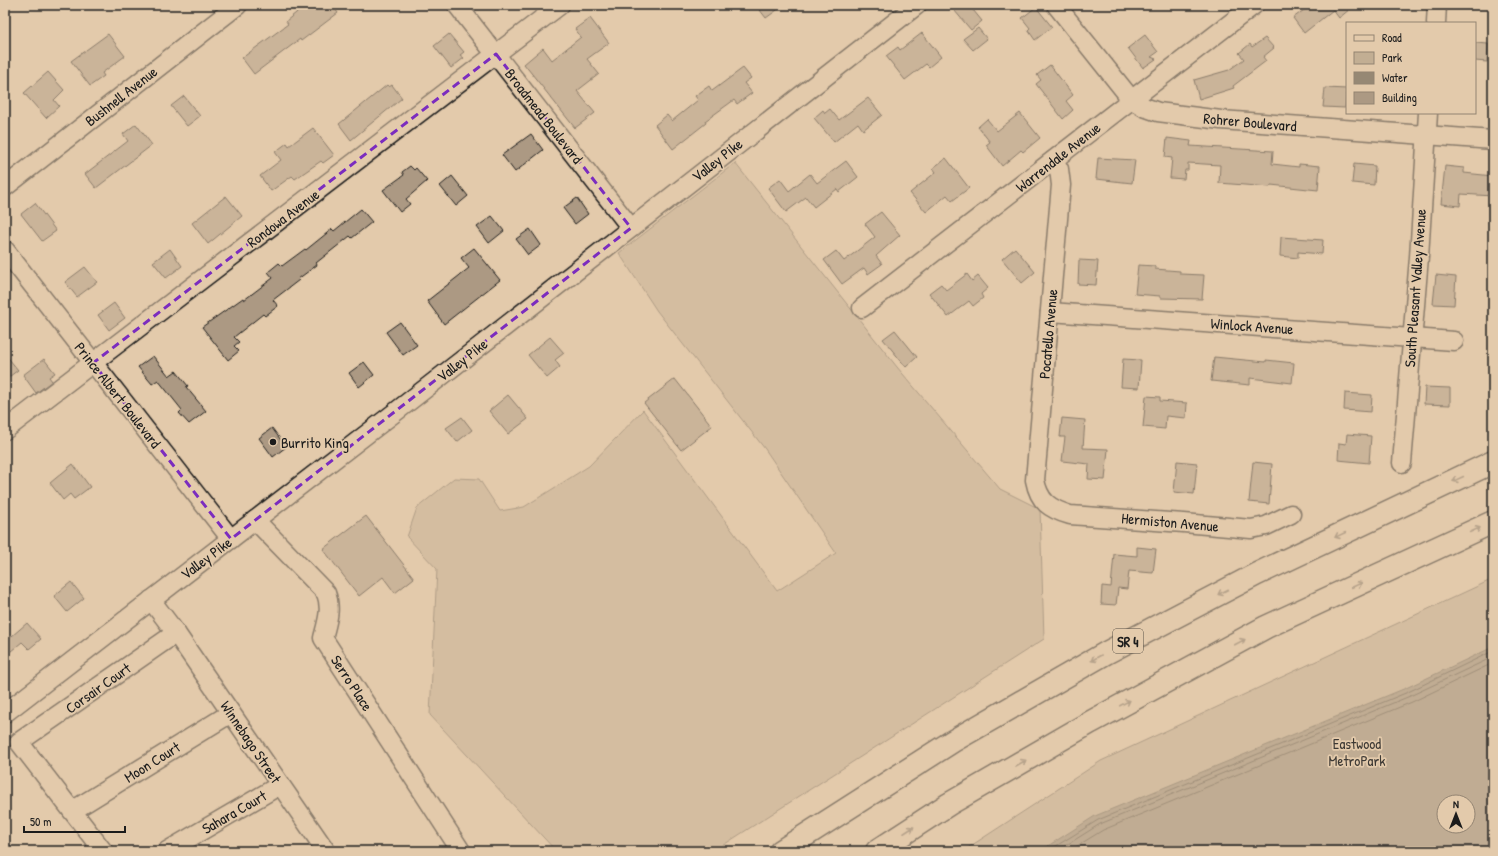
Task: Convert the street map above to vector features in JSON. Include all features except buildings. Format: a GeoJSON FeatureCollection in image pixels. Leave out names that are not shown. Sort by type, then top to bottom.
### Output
{"type":"FeatureCollection","features":[{"type":"Feature","properties":{"kind":"highway","name":"SR 4"},"geometry":{"type":"LineString","coordinates":[[781,851],[953,741],[1106,652],[1257,574],[1493,462]]}},
{"type":"Feature","properties":{"kind":"highway"},"geometry":{"type":"LineString","coordinates":[[877,851],[949,804],[1084,726],[1266,628],[1493,522]]}},
{"type":"Feature","properties":{"kind":"street","name":"Bushnell Avenue"},"geometry":{"type":"LineString","coordinates":[[5,187],[238,5]]}},
{"type":"Feature","properties":{"kind":"street","name":"Broadmead Boulevard"},"geometry":{"type":"LineString","coordinates":[[457,5],[631,228]]}},
{"type":"Feature","properties":{"kind":"street","name":"Rondowa Avenue"},"geometry":{"type":"LineString","coordinates":[[5,430],[560,5]]}},
{"type":"Feature","properties":{"kind":"street","name":"Valley Pike"},"geometry":{"type":"LineString","coordinates":[[5,713],[917,5]]}},
{"type":"Feature","properties":{"kind":"street","name":"Rohrer Boulevard"},"geometry":{"type":"LineString","coordinates":[[1056,5],[1131,100],[1158,112],[1221,120],[1493,140]]}},
{"type":"Feature","properties":{"kind":"street","name":"Warrendale Avenue"},"geometry":{"type":"LineString","coordinates":[[862,308],[1254,5]]}},
{"type":"Feature","properties":{"kind":"street"},"geometry":{"type":"LineString","coordinates":[[1436,22],[1437,5]]}},
{"type":"Feature","properties":{"kind":"street","name":"South Pleasant Valley Avenue"},"geometry":{"type":"LineString","coordinates":[[1402,463],[1411,338],[1419,257],[1428,114]]}},
{"type":"Feature","properties":{"kind":"street","name":"Pocatello Avenue"},"geometry":{"type":"LineString","coordinates":[[1048,505],[1041,498],[1035,480],[1061,185],[1059,169],[1054,160]]}},
{"type":"Feature","properties":{"kind":"street","name":"Prince Albert Boulevard"},"geometry":{"type":"LineString","coordinates":[[5,250],[231,539]]}},
{"type":"Feature","properties":{"kind":"street","name":"Winlock Avenue"},"geometry":{"type":"LineString","coordinates":[[1050,312],[1454,341]]}},
{"type":"Feature","properties":{"kind":"street","name":"Hermiston Avenue"},"geometry":{"type":"LineString","coordinates":[[1048,505],[1058,511],[1070,515],[1251,529],[1266,526],[1291,514]]}},
{"type":"Feature","properties":{"kind":"street","name":"Serro Place"},"geometry":{"type":"LineString","coordinates":[[255,520],[326,593],[329,601],[329,611],[323,638],[461,851]]}},
{"type":"Feature","properties":{"kind":"street","name":"Winnebago Street"},"geometry":{"type":"LineString","coordinates":[[151,600],[176,633],[326,851]]}},
{"type":"Feature","properties":{"kind":"street","name":"Corsair Court"},"geometry":{"type":"LineString","coordinates":[[72,811],[19,742],[176,633]]}},
{"type":"Feature","properties":{"kind":"street","name":"Moon Court"},"geometry":{"type":"LineString","coordinates":[[72,811],[231,713]]}},
{"type":"Feature","properties":{"kind":"street","name":"Sahara Court"},"geometry":{"type":"LineString","coordinates":[[167,851],[280,785]]}},
{"type":"Feature","properties":{"kind":"street"},"geometry":{"type":"LineString","coordinates":[[72,811],[103,851]]}},
{"type":"Feature","properties":{"kind":"highlighted area"},"geometry":{"type":"Polygon","coordinates":[[[496,54],[631,228],[231,539],[93,363],[496,54]]]}},
{"type":"Feature","properties":{"kind":"green space"},"geometry":{"type":"Polygon","coordinates":[[[735,163],[897,367],[1000,489],[1040,509],[1044,639],[714,851],[556,851],[430,715],[437,569],[407,537],[417,508],[454,478],[479,479],[500,511],[524,507],[589,466],[643,410],[777,591],[836,553],[765,449],[657,311],[619,253],[735,163]]]}},
{"type":"Feature","properties":{"kind":"green space","name":"Eastwood MetroPark"},"geometry":{"type":"Polygon","coordinates":[[[1493,579],[1493,851],[963,851],[1101,761],[1493,579]]]}},
{"type":"Feature","properties":{"kind":"water","name":"Eastwood MetroPark"},"geometry":{"type":"Polygon","coordinates":[[[1493,647],[1493,851],[1040,851],[1095,816],[1406,688],[1493,647]]]}},
{"type":"Feature","properties":{"kind":"place","name":"Burrito King"},"geometry":{"type":"Point","coordinates":[273,442]}}]}
